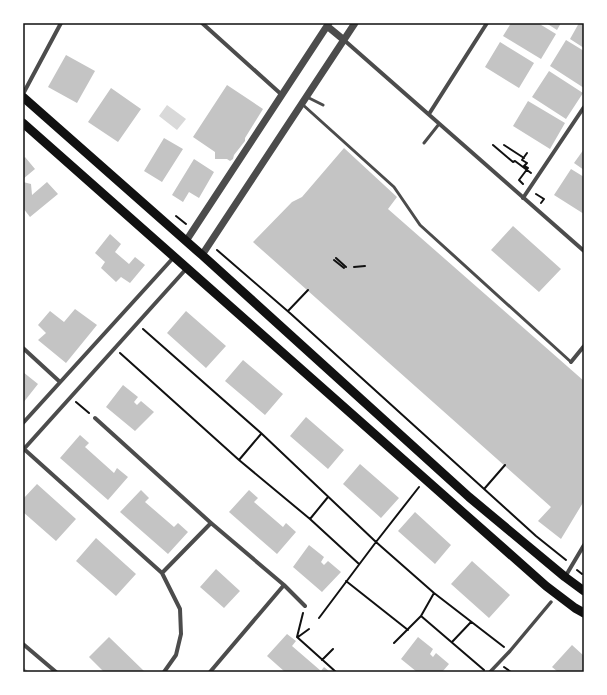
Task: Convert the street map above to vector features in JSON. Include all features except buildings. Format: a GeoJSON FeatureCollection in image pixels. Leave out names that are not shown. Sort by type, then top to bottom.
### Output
{"type":"FeatureCollection","features":[{"type":"Feature","properties":{"kind":"main road"},"geometry":{"type":"LineString","coordinates":[[23,97],[202,255],[469,497],[565,578],[584,591]]}},
{"type":"Feature","properties":{"kind":"main road"},"geometry":{"type":"LineString","coordinates":[[23,123],[546,586],[584,613]]}},
{"type":"Feature","properties":{"kind":"street"},"geometry":{"type":"LineString","coordinates":[[23,94],[61,23]]}},
{"type":"Feature","properties":{"kind":"street"},"geometry":{"type":"LineString","coordinates":[[202,23],[282,95]]}},
{"type":"Feature","properties":{"kind":"street"},"geometry":{"type":"LineString","coordinates":[[202,255],[355,23]]}},
{"type":"Feature","properties":{"kind":"street"},"geometry":{"type":"LineString","coordinates":[[429,114],[487,23]]}},
{"type":"Feature","properties":{"kind":"street"},"geometry":{"type":"LineString","coordinates":[[186,241],[282,95],[326,24],[584,251]]}},
{"type":"Feature","properties":{"kind":"street"},"geometry":{"type":"LineString","coordinates":[[523,198],[584,107]]}},
{"type":"Feature","properties":{"kind":"street"},"geometry":{"type":"LineString","coordinates":[[23,423],[174,256]]}},
{"type":"Feature","properties":{"kind":"street"},"geometry":{"type":"LineString","coordinates":[[164,672],[176,655],[180,634],[180,609],[162,573],[23,449],[187,268]]}},
{"type":"Feature","properties":{"kind":"street"},"geometry":{"type":"LineString","coordinates":[[571,362],[584,346]]}},
{"type":"Feature","properties":{"kind":"street"},"geometry":{"type":"LineString","coordinates":[[23,348],[60,382]]}},
{"type":"Feature","properties":{"kind":"street"},"geometry":{"type":"LineString","coordinates":[[95,418],[211,523],[284,585],[305,606]]}},
{"type":"Feature","properties":{"kind":"street"},"geometry":{"type":"LineString","coordinates":[[162,573],[211,523]]}},
{"type":"Feature","properties":{"kind":"street"},"geometry":{"type":"LineString","coordinates":[[565,578],[584,545]]}},
{"type":"Feature","properties":{"kind":"street"},"geometry":{"type":"LineString","coordinates":[[210,672],[284,585]]}},
{"type":"Feature","properties":{"kind":"street"},"geometry":{"type":"LineString","coordinates":[[490,672],[552,602]]}},
{"type":"Feature","properties":{"kind":"street"},"geometry":{"type":"LineString","coordinates":[[23,644],[56,672]]}},
{"type":"Feature","properties":{"kind":"lane"},"geometry":{"type":"LineString","coordinates":[[307,97],[323,105]]}},
{"type":"Feature","properties":{"kind":"lane"},"geometry":{"type":"LineString","coordinates":[[302,104],[394,188],[420,225],[571,362]]}},
{"type":"Feature","properties":{"kind":"lane"},"geometry":{"type":"LineString","coordinates":[[424,143],[440,124]]}},
{"type":"Feature","properties":{"kind":"path"},"geometry":{"type":"LineString","coordinates":[[493,145],[513,162],[514,161],[532,174]]}},
{"type":"Feature","properties":{"kind":"path"},"geometry":{"type":"LineString","coordinates":[[504,145],[524,158]]}},
{"type":"Feature","properties":{"kind":"path"},"geometry":{"type":"LineString","coordinates":[[524,185],[519,180],[528,168],[524,166],[527,164],[522,160],[527,153]]}},
{"type":"Feature","properties":{"kind":"path"},"geometry":{"type":"LineString","coordinates":[[176,216],[194,230]]}},
{"type":"Feature","properties":{"kind":"path"},"geometry":{"type":"LineString","coordinates":[[210,244],[288,311],[485,488],[536,536],[582,574]]}},
{"type":"Feature","properties":{"kind":"path"},"geometry":{"type":"LineString","coordinates":[[335,259],[345,268]]}},
{"type":"Feature","properties":{"kind":"path"},"geometry":{"type":"LineString","coordinates":[[354,267],[365,266]]}},
{"type":"Feature","properties":{"kind":"path"},"geometry":{"type":"LineString","coordinates":[[288,311],[308,290]]}},
{"type":"Feature","properties":{"kind":"path"},"geometry":{"type":"LineString","coordinates":[[141,327],[261,433],[376,542],[434,593],[510,651]]}},
{"type":"Feature","properties":{"kind":"path"},"geometry":{"type":"LineString","coordinates":[[119,352],[240,460],[310,519],[359,564]]}},
{"type":"Feature","properties":{"kind":"path"},"geometry":{"type":"LineString","coordinates":[[76,402],[95,418]]}},
{"type":"Feature","properties":{"kind":"path"},"geometry":{"type":"LineString","coordinates":[[240,460],[261,433]]}},
{"type":"Feature","properties":{"kind":"path"},"geometry":{"type":"LineString","coordinates":[[485,488],[505,465]]}},
{"type":"Feature","properties":{"kind":"path"},"geometry":{"type":"LineString","coordinates":[[319,618],[419,487]]}},
{"type":"Feature","properties":{"kind":"path"},"geometry":{"type":"LineString","coordinates":[[310,519],[328,497]]}},
{"type":"Feature","properties":{"kind":"path"},"geometry":{"type":"LineString","coordinates":[[346,582],[408,630]]}},
{"type":"Feature","properties":{"kind":"path"},"geometry":{"type":"LineString","coordinates":[[394,643],[421,616],[434,593]]}},
{"type":"Feature","properties":{"kind":"path"},"geometry":{"type":"LineString","coordinates":[[297,637],[305,606]]}},
{"type":"Feature","properties":{"kind":"path"},"geometry":{"type":"LineString","coordinates":[[421,616],[486,672]]}},
{"type":"Feature","properties":{"kind":"path"},"geometry":{"type":"LineString","coordinates":[[452,642],[471,622]]}},
{"type":"Feature","properties":{"kind":"path"},"geometry":{"type":"LineString","coordinates":[[297,637],[309,629]]}},
{"type":"Feature","properties":{"kind":"path"},"geometry":{"type":"LineString","coordinates":[[297,637],[336,672]]}},
{"type":"Feature","properties":{"kind":"path"},"geometry":{"type":"LineString","coordinates":[[322,660],[333,649]]}},
{"type":"Feature","properties":{"kind":"shaded area"},"geometry":{"type":"Polygon","coordinates":[[[167,105],[186,119],[177,130],[159,116],[167,105]]]}}]}
